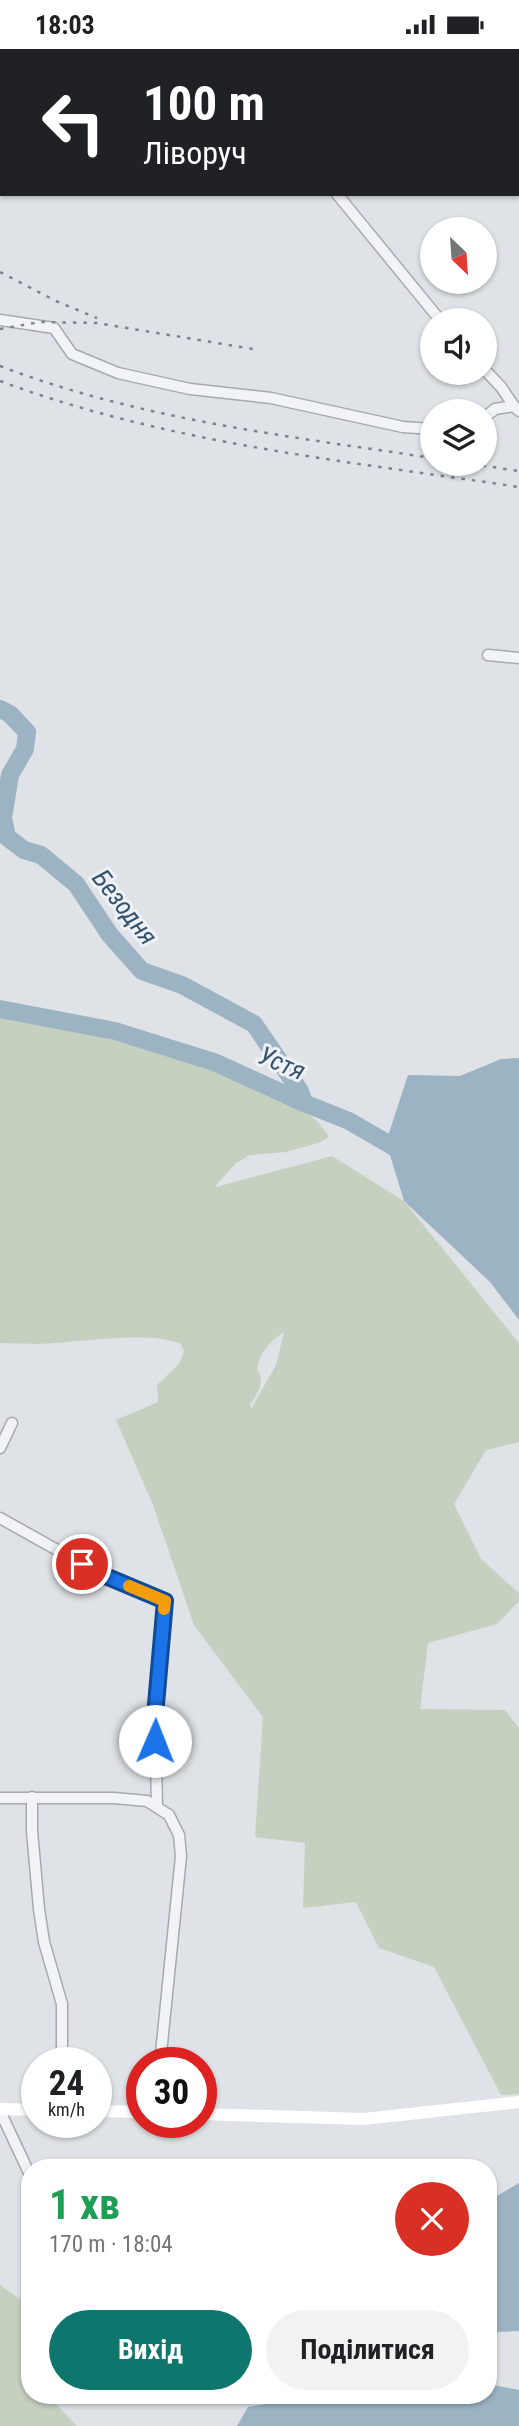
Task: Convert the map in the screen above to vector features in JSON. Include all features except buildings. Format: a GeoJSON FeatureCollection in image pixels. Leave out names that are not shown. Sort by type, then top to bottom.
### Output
{"type":"FeatureCollection","features":[{"type":"Feature","properties":{"kind":"street"},"geometry":{"type":"LineString","coordinates":[[339,196],[430,308]]}},
{"type":"Feature","properties":{"kind":"street"},"geometry":{"type":"LineString","coordinates":[[0,320],[54,328],[72,354],[118,373],[190,389],[271,398],[420,428]]}},
{"type":"Feature","properties":{"kind":"street"},"geometry":{"type":"LineString","coordinates":[[497,384],[516,408]]}},
{"type":"Feature","properties":{"kind":"street"},"geometry":{"type":"LineString","coordinates":[[497,409],[516,408]]}},
{"type":"Feature","properties":{"kind":"street"},"geometry":{"type":"LineString","coordinates":[[488,655],[519,658]]}},
{"type":"Feature","properties":{"kind":"street"},"geometry":{"type":"LineString","coordinates":[[0,1448],[12,1423]]}},
{"type":"Feature","properties":{"kind":"street"},"geometry":{"type":"LineString","coordinates":[[0,1518],[103,1575],[165,1601],[155,1716],[157,1807]]}},
{"type":"Feature","properties":{"kind":"street"},"geometry":{"type":"LineString","coordinates":[[32,1797],[32,1831],[39,1909],[44,1942],[62,2004],[62,2047]]}},
{"type":"Feature","properties":{"kind":"street"},"geometry":{"type":"LineString","coordinates":[[0,1798],[114,1798],[147,1801],[169,1815],[179,1835],[181,1856],[162,2047]]}},
{"type":"Feature","properties":{"kind":"street"},"geometry":{"type":"LineString","coordinates":[[217,2114],[364,2119],[519,2102]]}},
{"type":"Feature","properties":{"kind":"street"},"geometry":{"type":"LineString","coordinates":[[21,2110],[0,2110],[23,2159]]}},
{"type":"Feature","properties":{"kind":"green space"},"geometry":{"type":"Polygon","coordinates":[[[0,1014],[99,1036],[163,1054],[227,1076],[298,1107],[315,1120],[329,1137],[286,1152],[250,1155],[236,1163],[216,1187],[332,1156],[404,1201],[519,1343],[519,1442],[486,1450],[454,1504],[481,1559],[519,1593],[519,1601],[497,1624],[428,1643],[420,1709],[505,1710],[519,1728],[519,2094],[501,2095],[434,1967],[379,1948],[356,1902],[303,1908],[305,1843],[255,1837],[263,1717],[194,1625],[153,1505],[116,1420],[158,1402],[157,1385],[179,1364],[184,1352],[181,1344],[150,1338],[111,1338],[39,1344],[0,1343],[0,1014]],[[284,1332],[260,1357],[257,1369],[261,1383],[250,1405],[251,1409],[276,1365],[284,1332]]]}},
{"type":"Feature","properties":{"kind":"green space"},"geometry":{"type":"Polygon","coordinates":[[[0,2285],[21,2300],[21,2404],[56,2404],[77,2426],[0,2426],[0,2285]]]}},
{"type":"Feature","properties":{"kind":"water"},"geometry":{"type":"Polygon","coordinates":[[[519,1058],[519,1320],[490,1282],[404,1201],[386,1142],[408,1075],[460,1076],[501,1059],[519,1058]]]}},
{"type":"Feature","properties":{"kind":"water"},"geometry":{"type":"Polygon","coordinates":[[[519,2183],[519,2331],[497,2332],[497,2196],[519,2183]]]}},
{"type":"Feature","properties":{"kind":"water"},"geometry":{"type":"Polygon","coordinates":[[[497,2386],[519,2390],[519,2426],[237,2426],[248,2407],[266,2404],[497,2404],[497,2386]]]}},
{"type":"Feature","properties":{"kind":"waterway","name":"Безодня"},"geometry":{"type":"LineString","coordinates":[[0,709],[10,714],[27,732],[25,749],[10,775],[3,818],[7,837],[24,850],[41,855],[76,884],[110,935],[142,971],[182,985],[254,1024],[300,1091],[304,1103]]}},
{"type":"Feature","properties":{"kind":"waterway","name":"Устя"},"geometry":{"type":"LineString","coordinates":[[0,1009],[115,1031],[214,1062],[349,1121],[406,1154]]}},
{"type":"Feature","properties":{"kind":"railway"},"geometry":{"type":"LineString","coordinates":[[0,272],[56,301],[97,318]]}},
{"type":"Feature","properties":{"kind":"railway"},"geometry":{"type":"LineString","coordinates":[[0,329],[40,322],[97,323],[259,350]]}},
{"type":"Feature","properties":{"kind":"railway"},"geometry":{"type":"LineString","coordinates":[[0,366],[105,400],[159,413],[420,456]]}},
{"type":"Feature","properties":{"kind":"railway"},"geometry":{"type":"LineString","coordinates":[[0,381],[63,402],[191,435],[322,458],[519,487]]}},
{"type":"Feature","properties":{"kind":"railway"},"geometry":{"type":"LineString","coordinates":[[497,468],[519,471]]}},
{"type":"Feature","properties":{"kind":"slow traffic"},"geometry":{"type":"LineString","coordinates":[[129,1586],[165,1601],[164,1609]]}},
{"type":"Feature","properties":{"kind":"route"},"geometry":{"type":"LineString","coordinates":[[82,1564],[165,1601],[155,1741]]}}]}
